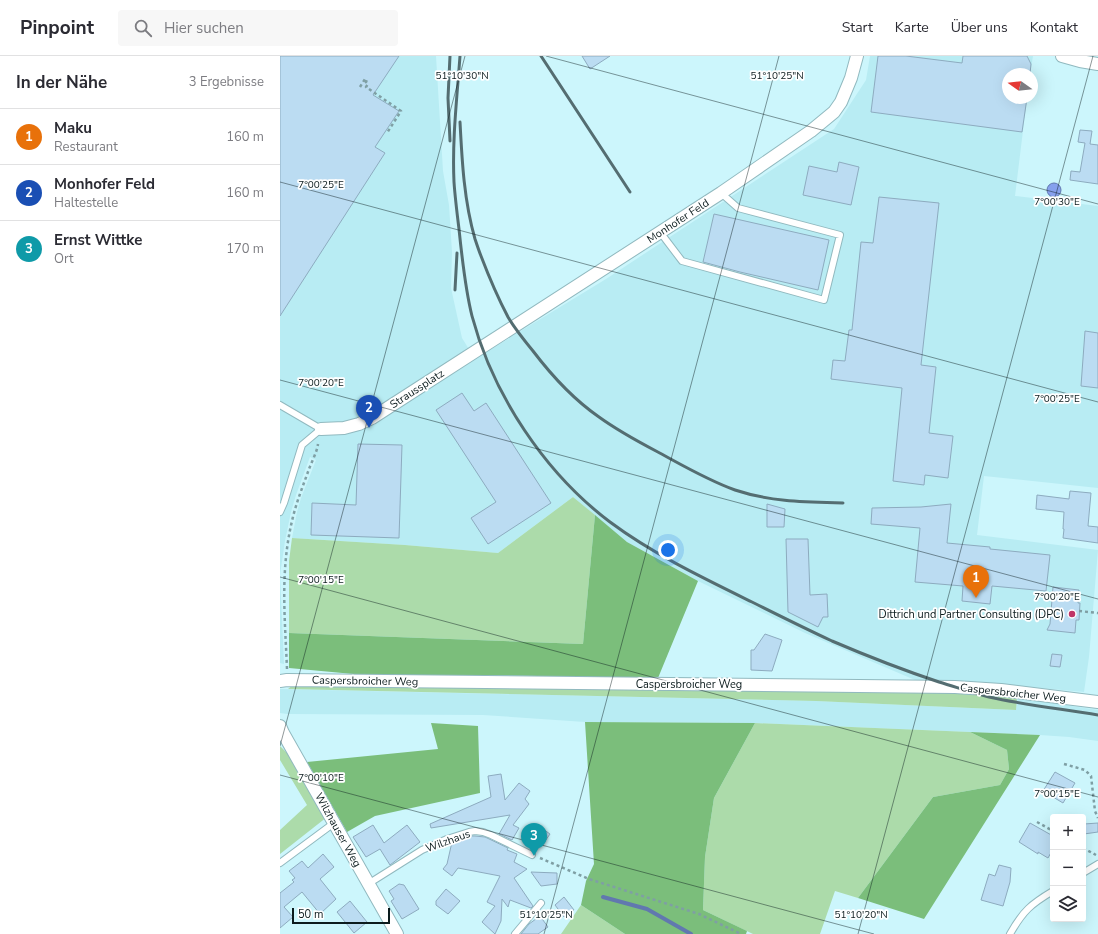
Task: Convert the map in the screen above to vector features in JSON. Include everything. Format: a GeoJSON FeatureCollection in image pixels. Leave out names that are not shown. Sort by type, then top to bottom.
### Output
{"type":"FeatureCollection","features":[{"type":"Feature","properties":{"kind":"street","name":"Monhofer Feld"},"geometry":{"type":"LineString","coordinates":[[467,357],[721,193],[811,131],[834,112],[841,102],[854,70],[856,56]]}},
{"type":"Feature","properties":{"kind":"street"},"geometry":{"type":"LineString","coordinates":[[1062,56],[1098,64]]}},
{"type":"Feature","properties":{"kind":"street","name":"Straussplatz"},"geometry":{"type":"LineString","coordinates":[[321,429],[344,428],[359,424],[372,418],[467,357]]}},
{"type":"Feature","properties":{"kind":"street","name":"Caspersbroicher Weg"},"geometry":{"type":"LineString","coordinates":[[283,680],[955,687],[1098,698]]}},
{"type":"Feature","properties":{"kind":"street","name":"Wilzhauser Weg"},"geometry":{"type":"LineString","coordinates":[[280,726],[397,934]]}},
{"type":"Feature","properties":{"kind":"lane"},"geometry":{"type":"LineString","coordinates":[[660,232],[682,261],[824,300],[840,235],[738,208],[721,193]]}},
{"type":"Feature","properties":{"kind":"lane"},"geometry":{"type":"LineString","coordinates":[[280,405],[321,429],[302,445],[280,512]]}},
{"type":"Feature","properties":{"kind":"lane"},"geometry":{"type":"LineString","coordinates":[[280,863],[334,822]]}},
{"type":"Feature","properties":{"kind":"lane","name":"Wilzhaus"},"geometry":{"type":"LineString","coordinates":[[368,884],[422,850],[447,839],[469,832],[479,832],[491,835],[532,855]]}},
{"type":"Feature","properties":{"kind":"lane"},"geometry":{"type":"LineString","coordinates":[[1086,871],[1098,864]]}},
{"type":"Feature","properties":{"kind":"lane"},"geometry":{"type":"LineString","coordinates":[[1010,934],[1024,912],[1050,893]]}},
{"type":"Feature","properties":{"kind":"lane"},"geometry":{"type":"LineString","coordinates":[[515,934],[541,903]]}},
{"type":"Feature","properties":{"kind":"path"},"geometry":{"type":"LineString","coordinates":[[360,87],[365,79],[367,80],[366,82],[368,84],[366,87],[401,111],[387,133]]}},
{"type":"Feature","properties":{"kind":"path"},"geometry":{"type":"LineString","coordinates":[[283,680],[284,577],[286,549],[298,501],[318,447],[321,429]]}},
{"type":"Feature","properties":{"kind":"path"},"geometry":{"type":"LineString","coordinates":[[1079,611],[1098,613]]}},
{"type":"Feature","properties":{"kind":"path"},"geometry":{"type":"LineString","coordinates":[[1064,764],[1085,770],[1091,776],[1095,811],[1098,818]]}},
{"type":"Feature","properties":{"kind":"path"},"geometry":{"type":"LineString","coordinates":[[1037,822],[1050,829]]}},
{"type":"Feature","properties":{"kind":"path"},"geometry":{"type":"LineString","coordinates":[[1086,850],[1098,856]]}},
{"type":"Feature","properties":{"kind":"path"},"geometry":{"type":"LineString","coordinates":[[532,855],[589,879],[699,914],[741,934]]}},
{"type":"Feature","properties":{"kind":"shaded area"},"geometry":{"type":"Polygon","coordinates":[[[280,56],[436,56],[443,171],[449,205],[452,252],[451,288],[462,338],[475,359],[606,279],[834,129],[866,80],[870,56],[1033,56],[1031,68],[1002,68],[1002,104],[1026,104],[1015,196],[1098,206],[1098,488],[984,476],[977,535],[1098,550],[1089,657],[1084,692],[951,680],[915,680],[805,633],[698,581],[627,542],[573,497],[498,553],[405,545],[292,538],[301,498],[316,460],[310,457],[291,512],[280,575],[280,56]]]}},
{"type":"Feature","properties":{"kind":"shaded area"},"geometry":{"type":"Polygon","coordinates":[[[280,575],[284,664],[280,663],[280,575]]]}},
{"type":"Feature","properties":{"kind":"shaded area"},"geometry":{"type":"Polygon","coordinates":[[[280,689],[816,701],[1016,710],[1017,698],[1098,710],[1098,741],[1040,735],[755,723],[585,722],[483,715],[287,714],[280,713],[280,689]]]}},
{"type":"Feature","properties":{"kind":"green space"},"geometry":{"type":"Polygon","coordinates":[[[573,497],[595,515],[583,644],[289,633],[289,561],[292,538],[405,545],[498,553],[573,497]]]}},
{"type":"Feature","properties":{"kind":"green space"},"geometry":{"type":"Polygon","coordinates":[[[595,515],[627,542],[698,581],[658,678],[364,675],[289,668],[289,633],[583,644],[595,515]]]}},
{"type":"Feature","properties":{"kind":"green space"},"geometry":{"type":"Polygon","coordinates":[[[293,685],[920,691],[1017,698],[1016,710],[816,701],[288,689],[293,685]]]}},
{"type":"Feature","properties":{"kind":"green space"},"geometry":{"type":"Polygon","coordinates":[[[585,722],[755,723],[714,798],[705,857],[703,910],[747,931],[746,934],[625,934],[581,905],[586,881],[594,864],[585,722]]]}},
{"type":"Feature","properties":{"kind":"green space"},"geometry":{"type":"Polygon","coordinates":[[[431,723],[478,726],[480,793],[375,816],[347,832],[307,762],[438,749],[431,723]]]}},
{"type":"Feature","properties":{"kind":"green space"},"geometry":{"type":"Polygon","coordinates":[[[755,723],[970,732],[1007,750],[1009,769],[1000,785],[933,797],[858,898],[835,891],[820,934],[753,934],[703,910],[705,857],[714,798],[755,723]]]}},
{"type":"Feature","properties":{"kind":"green space"},"geometry":{"type":"Polygon","coordinates":[[[970,732],[1040,735],[924,919],[858,898],[933,797],[1000,785],[1009,769],[1007,750],[970,732]]]}},
{"type":"Feature","properties":{"kind":"green space"},"geometry":{"type":"Polygon","coordinates":[[[280,746],[288,754],[327,817],[280,854],[280,830],[307,805],[280,760],[280,746]]]}},
{"type":"Feature","properties":{"kind":"green space"},"geometry":{"type":"Polygon","coordinates":[[[581,905],[625,934],[561,934],[581,905]]]}},
{"type":"Feature","properties":{"kind":"water"},"geometry":{"type":"Polygon","coordinates":[[[1051,183],[1057,183],[1061,187],[1061,193],[1057,197],[1051,197],[1047,193],[1047,187],[1051,183]]]}},
{"type":"Feature","properties":{"kind":"building"},"geometry":{"type":"Polygon","coordinates":[[[280,56],[399,56],[373,95],[399,111],[375,147],[385,153],[280,316],[280,56]]]}},
{"type":"Feature","properties":{"kind":"building"},"geometry":{"type":"Polygon","coordinates":[[[582,56],[610,56],[590,69],[582,56]]]}},
{"type":"Feature","properties":{"kind":"building"},"geometry":{"type":"Polygon","coordinates":[[[878,56],[906,56],[962,63],[963,56],[1027,56],[1031,64],[1031,68],[1002,68],[1002,104],[1026,104],[1022,132],[871,112],[878,56]]]}},
{"type":"Feature","properties":{"kind":"building"},"geometry":{"type":"Polygon","coordinates":[[[1080,130],[1092,131],[1090,144],[1098,145],[1098,184],[1070,180],[1071,171],[1080,172],[1085,143],[1078,142],[1080,130]]]}},
{"type":"Feature","properties":{"kind":"building"},"geometry":{"type":"Polygon","coordinates":[[[839,162],[859,167],[851,205],[803,195],[809,166],[837,172],[839,162]]]}},
{"type":"Feature","properties":{"kind":"building"},"geometry":{"type":"Polygon","coordinates":[[[879,197],[939,203],[921,365],[936,367],[929,433],[953,436],[948,478],[925,475],[924,485],[893,481],[902,388],[831,379],[833,360],[845,361],[849,330],[852,330],[861,242],[873,243],[879,197]]]}},
{"type":"Feature","properties":{"kind":"building"},"geometry":{"type":"Polygon","coordinates":[[[714,214],[829,240],[818,290],[703,262],[714,214]]]}},
{"type":"Feature","properties":{"kind":"building"},"geometry":{"type":"Polygon","coordinates":[[[1085,331],[1098,333],[1098,388],[1081,386],[1085,331]]]}},
{"type":"Feature","properties":{"kind":"building"},"geometry":{"type":"Polygon","coordinates":[[[462,393],[474,411],[486,403],[551,503],[488,544],[471,518],[496,502],[436,410],[462,393]]]}},
{"type":"Feature","properties":{"kind":"building"},"geometry":{"type":"Polygon","coordinates":[[[358,444],[402,445],[399,538],[311,535],[312,503],[356,505],[358,444]]]}},
{"type":"Feature","properties":{"kind":"building"},"geometry":{"type":"Polygon","coordinates":[[[1070,491],[1091,493],[1088,526],[1098,527],[1098,543],[1063,538],[1064,512],[1036,509],[1037,495],[1069,499],[1070,491]]]}},
{"type":"Feature","properties":{"kind":"building"},"geometry":{"type":"Polygon","coordinates":[[[767,504],[785,509],[784,527],[767,527],[767,504]]]}},
{"type":"Feature","properties":{"kind":"building"},"geometry":{"type":"Polygon","coordinates":[[[951,504],[947,543],[1050,555],[1046,591],[992,586],[990,604],[962,601],[963,586],[915,582],[920,528],[871,524],[872,508],[921,507],[951,504]]]}},
{"type":"Feature","properties":{"kind":"building"},"geometry":{"type":"Polygon","coordinates":[[[786,539],[808,539],[810,595],[827,594],[828,617],[823,617],[818,627],[788,612],[786,539]]]}},
{"type":"Feature","properties":{"kind":"building"},"geometry":{"type":"Polygon","coordinates":[[[1053,587],[1079,590],[1079,620],[1076,620],[1075,633],[1047,630],[1050,624],[1053,587]]]}},
{"type":"Feature","properties":{"kind":"building"},"geometry":{"type":"Polygon","coordinates":[[[765,634],[782,640],[772,671],[751,670],[751,650],[754,650],[765,634]]]}},
{"type":"Feature","properties":{"kind":"building"},"geometry":{"type":"Polygon","coordinates":[[[1052,654],[1062,655],[1060,667],[1050,666],[1052,654]]]}},
{"type":"Feature","properties":{"kind":"building"},"geometry":{"type":"Polygon","coordinates":[[[1055,772],[1075,783],[1063,803],[1043,791],[1055,772]]]}},
{"type":"Feature","properties":{"kind":"building"},"geometry":{"type":"Polygon","coordinates":[[[501,774],[505,800],[519,783],[530,791],[525,799],[529,804],[513,825],[519,828],[512,840],[499,834],[510,815],[431,828],[430,824],[491,797],[488,776],[501,774]]]}},
{"type":"Feature","properties":{"kind":"building"},"geometry":{"type":"Polygon","coordinates":[[[1030,823],[1050,834],[1050,854],[1048,858],[1038,852],[1038,854],[1019,842],[1030,823]]]}},
{"type":"Feature","properties":{"kind":"building"},"geometry":{"type":"Polygon","coordinates":[[[1098,823],[1098,832],[1086,834],[1086,824],[1098,823]]]}},
{"type":"Feature","properties":{"kind":"building"},"geometry":{"type":"Polygon","coordinates":[[[373,825],[384,843],[407,825],[420,842],[390,865],[380,849],[366,857],[353,837],[373,825]]]}},
{"type":"Feature","properties":{"kind":"building"},"geometry":{"type":"Polygon","coordinates":[[[540,827],[550,834],[543,844],[533,837],[540,827]]]}},
{"type":"Feature","properties":{"kind":"building"},"geometry":{"type":"Polygon","coordinates":[[[470,836],[485,837],[508,848],[507,850],[517,854],[514,862],[527,869],[514,878],[533,906],[531,908],[510,900],[508,907],[502,899],[501,921],[495,934],[482,922],[495,906],[487,902],[500,876],[458,868],[452,876],[443,869],[447,864],[452,842],[470,836]]]}},
{"type":"Feature","properties":{"kind":"building"},"geometry":{"type":"Polygon","coordinates":[[[323,854],[334,867],[320,879],[336,899],[320,914],[302,892],[284,907],[293,917],[280,928],[280,893],[294,882],[292,880],[295,878],[289,871],[302,861],[308,868],[323,854]]]}},
{"type":"Feature","properties":{"kind":"building"},"geometry":{"type":"Polygon","coordinates":[[[999,865],[1011,868],[1010,882],[1003,906],[981,900],[989,874],[995,876],[999,865]]]}},
{"type":"Feature","properties":{"kind":"building"},"geometry":{"type":"Polygon","coordinates":[[[531,872],[557,873],[557,884],[541,886],[531,872]]]}},
{"type":"Feature","properties":{"kind":"building"},"geometry":{"type":"Polygon","coordinates":[[[399,884],[404,885],[419,909],[402,919],[391,901],[394,899],[389,891],[399,884]]]}},
{"type":"Feature","properties":{"kind":"building"},"geometry":{"type":"Polygon","coordinates":[[[446,889],[460,901],[448,914],[436,905],[436,901],[446,889]]]}},
{"type":"Feature","properties":{"kind":"building"},"geometry":{"type":"Polygon","coordinates":[[[564,897],[574,910],[564,917],[555,905],[564,897]]]}},
{"type":"Feature","properties":{"kind":"building"},"geometry":{"type":"Polygon","coordinates":[[[350,901],[367,922],[354,933],[337,912],[350,901]]]}},
{"type":"Feature","properties":{"kind":"building"},"geometry":{"type":"Polygon","coordinates":[[[540,916],[548,927],[538,934],[521,934],[529,924],[540,916]]]}},
{"type":"Feature","properties":{"kind":"waterway"},"geometry":{"type":"LineString","coordinates":[[603,897],[647,909],[691,934]]}},
{"type":"Feature","properties":{"kind":"railway"},"geometry":{"type":"LineString","coordinates":[[450,56],[448,98],[450,141]]}},
{"type":"Feature","properties":{"kind":"railway"},"geometry":{"type":"LineString","coordinates":[[460,56],[454,135],[454,182],[464,273],[472,316],[481,346],[493,375],[508,403],[524,430],[543,456],[564,480],[586,502],[610,522],[643,545],[697,575],[832,641],[912,673],[989,697],[1098,715]]}},
{"type":"Feature","properties":{"kind":"railway"},"geometry":{"type":"LineString","coordinates":[[541,56],[630,192]]}},
{"type":"Feature","properties":{"kind":"railway"},"geometry":{"type":"LineString","coordinates":[[460,122],[468,210],[475,239],[484,264],[504,310],[511,321],[540,360],[563,387],[589,410],[620,431],[714,482],[735,490],[762,497],[802,502],[843,503]]}},
{"type":"Feature","properties":{"kind":"railway"},"geometry":{"type":"LineString","coordinates":[[455,290],[457,253]]}},
{"type":"Feature","properties":{"kind":"place","name":"Monhofer Feld"},"geometry":{"type":"Point","coordinates":[369,428]}},
{"type":"Feature","properties":{"kind":"place","name":"Maku"},"geometry":{"type":"Point","coordinates":[976,598]}},
{"type":"Feature","properties":{"kind":"place","name":"Dittrich und Partner Consulting (DPC)"},"geometry":{"type":"Point","coordinates":[1072,614]}},
{"type":"Feature","properties":{"kind":"place","name":"Ernst Wittke"},"geometry":{"type":"Point","coordinates":[534,856]}}]}
